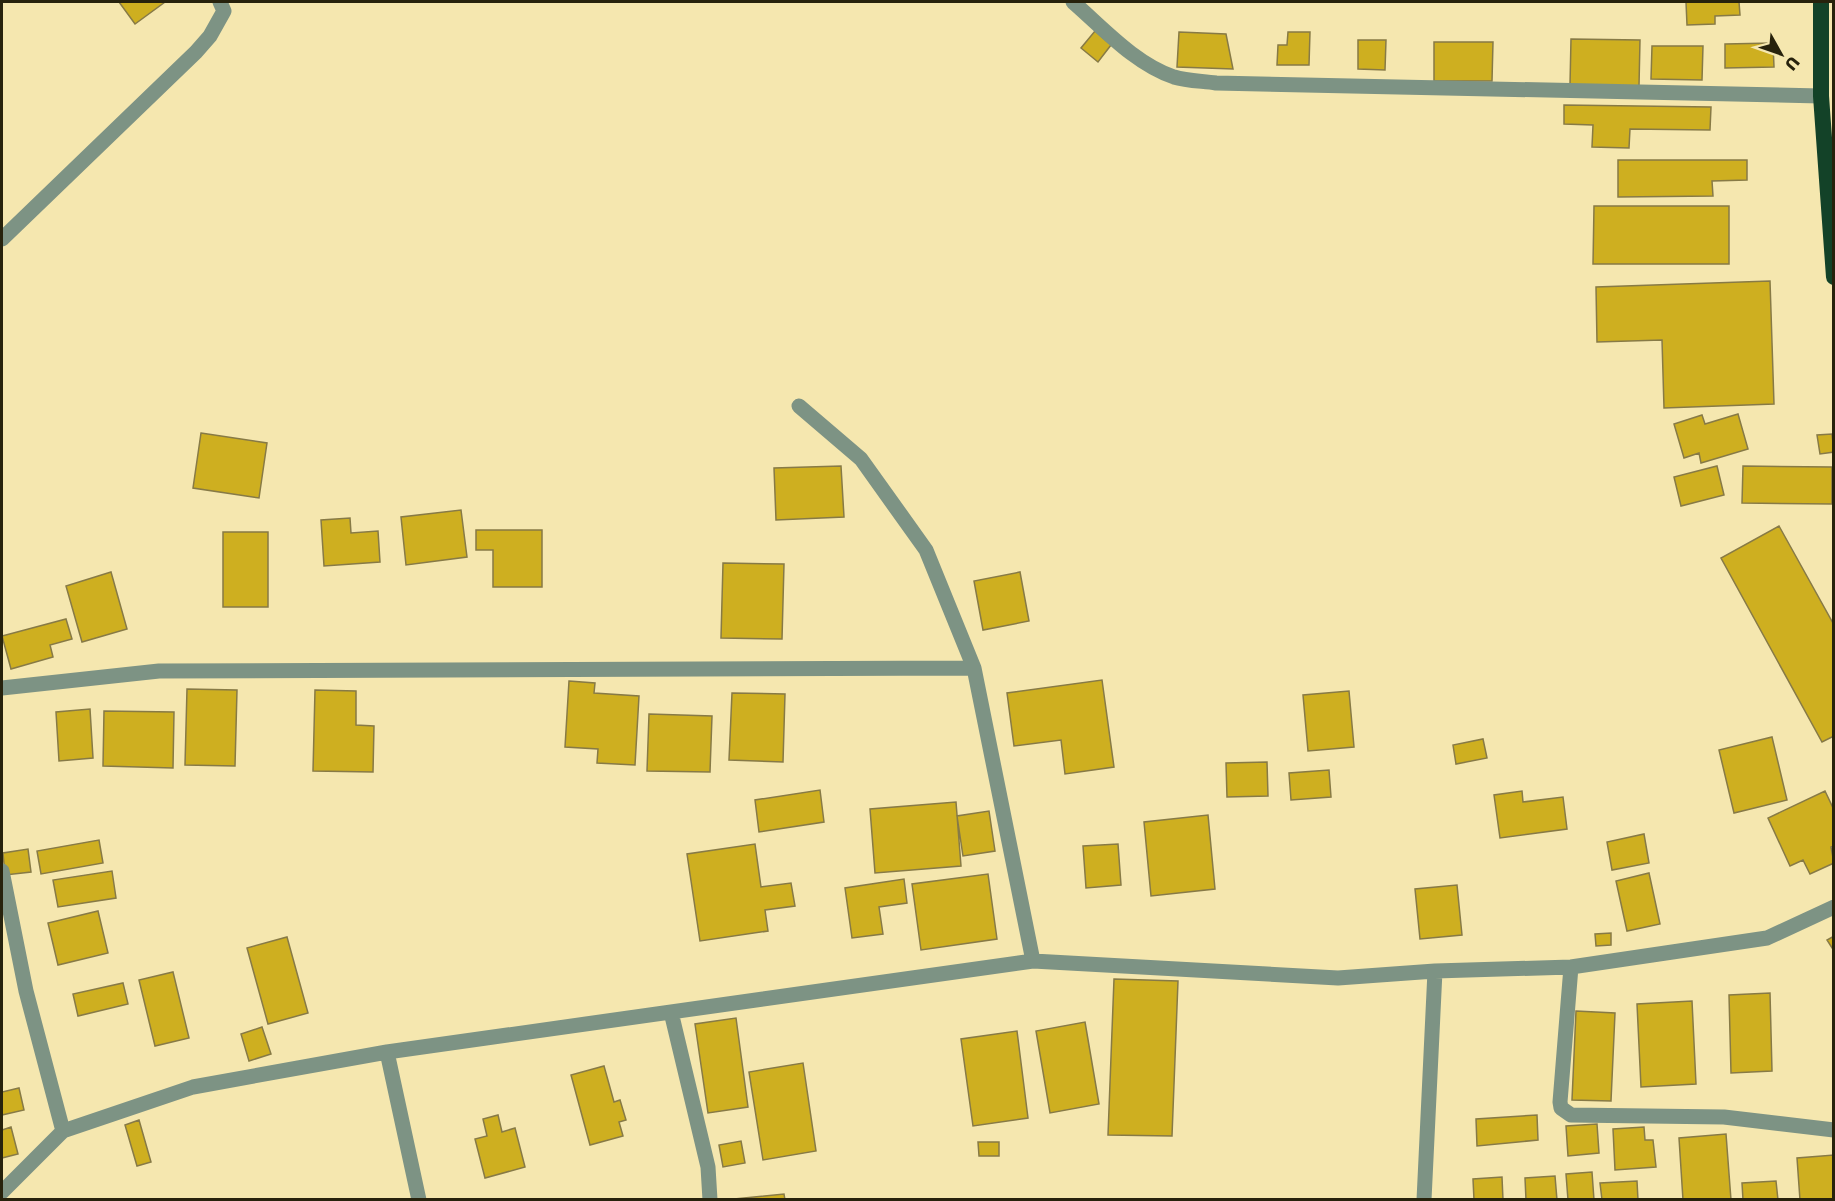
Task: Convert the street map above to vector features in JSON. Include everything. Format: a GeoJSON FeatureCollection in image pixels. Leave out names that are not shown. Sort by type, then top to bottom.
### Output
{"type":"FeatureCollection","features":[{"type":"Feature","properties":{"kind":"highway"},"geometry":{"type":"LineString","coordinates":[[1821,2],[1821,96],[1833,278]]}},
{"type":"Feature","properties":{"kind":"street"},"geometry":{"type":"LineString","coordinates":[[2,239],[196,52],[210,36],[224,11],[220,2]]}},
{"type":"Feature","properties":{"kind":"street"},"geometry":{"type":"LineString","coordinates":[[1073,2],[1138,57],[1158,70],[1176,78],[1206,82],[1284,86],[1821,96]]}},
{"type":"Feature","properties":{"kind":"street"},"geometry":{"type":"LineString","coordinates":[[799,406],[861,459],[927,550],[974,668],[1033,961]]}},
{"type":"Feature","properties":{"kind":"street"},"geometry":{"type":"LineString","coordinates":[[2,688],[159,671],[974,668]]}},
{"type":"Feature","properties":{"kind":"street"},"geometry":{"type":"LineString","coordinates":[[2,871],[26,991],[63,1131]]}},
{"type":"Feature","properties":{"kind":"street"},"geometry":{"type":"LineString","coordinates":[[2,1192],[63,1131],[193,1086],[387,1052],[1033,961],[1338,978],[1435,971],[1571,967],[1767,938],[1833,906]]}},
{"type":"Feature","properties":{"kind":"street"},"geometry":{"type":"LineString","coordinates":[[1571,967],[1560,1102],[1566,1112],[1571,1115],[1724,1117],[1833,1130]]}},
{"type":"Feature","properties":{"kind":"street"},"geometry":{"type":"LineString","coordinates":[[1424,1200],[1435,971]]}},
{"type":"Feature","properties":{"kind":"street"},"geometry":{"type":"LineString","coordinates":[[672,1012],[708,1167],[710,1200]]}},
{"type":"Feature","properties":{"kind":"street"},"geometry":{"type":"LineString","coordinates":[[387,1052],[419,1200]]}},
{"type":"Feature","properties":{"kind":"building"},"geometry":{"type":"Polygon","coordinates":[[[119,2],[165,2],[135,24],[119,2]]]}},
{"type":"Feature","properties":{"kind":"building"},"geometry":{"type":"Polygon","coordinates":[[[1686,2],[1739,2],[1740,15],[1715,16],[1715,24],[1687,25],[1686,2]]]}},
{"type":"Feature","properties":{"kind":"building"},"geometry":{"type":"Polygon","coordinates":[[[1095,31],[1111,45],[1098,62],[1081,48],[1095,31]]]}},
{"type":"Feature","properties":{"kind":"building"},"geometry":{"type":"Polygon","coordinates":[[[1179,32],[1226,34],[1233,69],[1177,67],[1179,32]]]}},
{"type":"Feature","properties":{"kind":"building"},"geometry":{"type":"Polygon","coordinates":[[[1288,32],[1310,32],[1309,65],[1277,65],[1278,45],[1287,45],[1288,32]]]}},
{"type":"Feature","properties":{"kind":"building"},"geometry":{"type":"Polygon","coordinates":[[[1571,39],[1640,40],[1639,86],[1570,85],[1571,39]]]}},
{"type":"Feature","properties":{"kind":"building"},"geometry":{"type":"Polygon","coordinates":[[[1358,40],[1386,40],[1385,70],[1358,69],[1358,40]]]}},
{"type":"Feature","properties":{"kind":"building"},"geometry":{"type":"Polygon","coordinates":[[[1434,42],[1493,42],[1492,81],[1434,81],[1434,42]]]}},
{"type":"Feature","properties":{"kind":"building"},"geometry":{"type":"Polygon","coordinates":[[[1773,43],[1774,67],[1725,68],[1725,44],[1773,43]]]}},
{"type":"Feature","properties":{"kind":"building"},"geometry":{"type":"Polygon","coordinates":[[[1652,46],[1703,46],[1702,80],[1651,79],[1652,46]]]}},
{"type":"Feature","properties":{"kind":"building"},"geometry":{"type":"Polygon","coordinates":[[[1564,105],[1711,107],[1710,130],[1630,129],[1629,148],[1592,147],[1593,125],[1564,124],[1564,105]]]}},
{"type":"Feature","properties":{"kind":"building"},"geometry":{"type":"Polygon","coordinates":[[[1618,160],[1747,160],[1747,180],[1712,181],[1713,196],[1618,197],[1618,160]]]}},
{"type":"Feature","properties":{"kind":"building"},"geometry":{"type":"Polygon","coordinates":[[[1594,206],[1729,206],[1729,264],[1593,264],[1594,206]]]}},
{"type":"Feature","properties":{"kind":"building"},"geometry":{"type":"Polygon","coordinates":[[[1770,281],[1774,404],[1664,408],[1662,340],[1597,342],[1596,287],[1770,281]]]}},
{"type":"Feature","properties":{"kind":"building"},"geometry":{"type":"Polygon","coordinates":[[[1738,414],[1748,449],[1701,463],[1699,453],[1684,458],[1674,424],[1702,415],[1705,424],[1738,414]]]}},
{"type":"Feature","properties":{"kind":"building"},"geometry":{"type":"Polygon","coordinates":[[[201,433],[267,443],[259,498],[193,488],[201,433]]]}},
{"type":"Feature","properties":{"kind":"building"},"geometry":{"type":"Polygon","coordinates":[[[1832,434],[1834,452],[1820,454],[1817,435],[1832,434]]]}},
{"type":"Feature","properties":{"kind":"building"},"geometry":{"type":"Polygon","coordinates":[[[841,466],[844,517],[776,520],[774,468],[841,466]]]}},
{"type":"Feature","properties":{"kind":"building"},"geometry":{"type":"Polygon","coordinates":[[[1717,466],[1724,495],[1681,506],[1674,477],[1717,466]]]}},
{"type":"Feature","properties":{"kind":"building"},"geometry":{"type":"Polygon","coordinates":[[[1743,466],[1832,467],[1832,504],[1742,503],[1743,466]]]}},
{"type":"Feature","properties":{"kind":"building"},"geometry":{"type":"Polygon","coordinates":[[[461,510],[467,557],[406,565],[401,517],[461,510]]]}},
{"type":"Feature","properties":{"kind":"building"},"geometry":{"type":"Polygon","coordinates":[[[350,518],[351,533],[378,531],[380,562],[324,566],[321,520],[350,518]]]}},
{"type":"Feature","properties":{"kind":"building"},"geometry":{"type":"Polygon","coordinates":[[[1779,526],[1834,625],[1834,736],[1822,742],[1721,558],[1779,526]]]}},
{"type":"Feature","properties":{"kind":"building"},"geometry":{"type":"Polygon","coordinates":[[[476,530],[542,530],[542,587],[493,587],[493,550],[476,550],[476,530]]]}},
{"type":"Feature","properties":{"kind":"building"},"geometry":{"type":"Polygon","coordinates":[[[223,532],[268,532],[268,607],[223,607],[223,532]]]}},
{"type":"Feature","properties":{"kind":"building"},"geometry":{"type":"Polygon","coordinates":[[[723,563],[784,564],[782,639],[721,638],[723,563]]]}},
{"type":"Feature","properties":{"kind":"building"},"geometry":{"type":"Polygon","coordinates":[[[111,572],[127,629],[82,642],[66,586],[111,572]]]}},
{"type":"Feature","properties":{"kind":"building"},"geometry":{"type":"Polygon","coordinates":[[[1020,572],[1029,621],[983,630],[974,581],[1020,572]]]}},
{"type":"Feature","properties":{"kind":"building"},"geometry":{"type":"Polygon","coordinates":[[[66,619],[72,639],[50,645],[53,657],[11,669],[2,636],[66,619]]]}},
{"type":"Feature","properties":{"kind":"building"},"geometry":{"type":"Polygon","coordinates":[[[1102,680],[1114,767],[1065,774],[1061,740],[1014,746],[1007,693],[1102,680]]]}},
{"type":"Feature","properties":{"kind":"building"},"geometry":{"type":"Polygon","coordinates":[[[569,681],[595,683],[594,693],[639,696],[635,765],[597,763],[598,749],[565,747],[569,681]]]}},
{"type":"Feature","properties":{"kind":"building"},"geometry":{"type":"Polygon","coordinates":[[[187,689],[237,690],[235,766],[185,765],[187,689]]]}},
{"type":"Feature","properties":{"kind":"building"},"geometry":{"type":"Polygon","coordinates":[[[315,690],[356,691],[356,725],[374,726],[373,772],[313,771],[315,690]]]}},
{"type":"Feature","properties":{"kind":"building"},"geometry":{"type":"Polygon","coordinates":[[[1349,691],[1354,747],[1308,751],[1303,695],[1349,691]]]}},
{"type":"Feature","properties":{"kind":"building"},"geometry":{"type":"Polygon","coordinates":[[[732,693],[785,694],[783,762],[729,760],[732,693]]]}},
{"type":"Feature","properties":{"kind":"building"},"geometry":{"type":"Polygon","coordinates":[[[90,709],[93,758],[59,761],[56,712],[90,709]]]}},
{"type":"Feature","properties":{"kind":"building"},"geometry":{"type":"Polygon","coordinates":[[[104,711],[174,712],[173,768],[103,766],[104,711]]]}},
{"type":"Feature","properties":{"kind":"building"},"geometry":{"type":"Polygon","coordinates":[[[649,714],[712,716],[710,772],[647,771],[649,714]]]}},
{"type":"Feature","properties":{"kind":"building"},"geometry":{"type":"Polygon","coordinates":[[[1772,737],[1787,800],[1734,813],[1719,750],[1772,737]]]}},
{"type":"Feature","properties":{"kind":"building"},"geometry":{"type":"Polygon","coordinates":[[[1483,739],[1487,758],[1456,764],[1453,745],[1483,739]]]}},
{"type":"Feature","properties":{"kind":"building"},"geometry":{"type":"Polygon","coordinates":[[[1267,762],[1268,796],[1227,797],[1226,763],[1267,762]]]}},
{"type":"Feature","properties":{"kind":"building"},"geometry":{"type":"Polygon","coordinates":[[[1329,770],[1331,797],[1291,800],[1289,773],[1329,770]]]}},
{"type":"Feature","properties":{"kind":"building"},"geometry":{"type":"Polygon","coordinates":[[[820,790],[824,822],[759,832],[755,800],[820,790]]]}},
{"type":"Feature","properties":{"kind":"building"},"geometry":{"type":"Polygon","coordinates":[[[1522,791],[1523,802],[1563,797],[1567,829],[1500,838],[1494,795],[1522,791]]]}},
{"type":"Feature","properties":{"kind":"building"},"geometry":{"type":"Polygon","coordinates":[[[1825,791],[1834,810],[1834,846],[1831,847],[1834,863],[1810,874],[1803,860],[1790,866],[1768,818],[1825,791]]]}},
{"type":"Feature","properties":{"kind":"building"},"geometry":{"type":"Polygon","coordinates":[[[956,802],[961,866],[875,873],[870,809],[956,802]]]}},
{"type":"Feature","properties":{"kind":"building"},"geometry":{"type":"Polygon","coordinates":[[[989,811],[995,851],[963,856],[957,816],[989,811]]]}},
{"type":"Feature","properties":{"kind":"building"},"geometry":{"type":"Polygon","coordinates":[[[1208,815],[1215,889],[1151,896],[1144,822],[1208,815]]]}},
{"type":"Feature","properties":{"kind":"building"},"geometry":{"type":"Polygon","coordinates":[[[1644,834],[1649,863],[1612,870],[1607,842],[1644,834]]]}},
{"type":"Feature","properties":{"kind":"building"},"geometry":{"type":"Polygon","coordinates":[[[99,840],[103,863],[41,874],[37,851],[99,840]]]}},
{"type":"Feature","properties":{"kind":"building"},"geometry":{"type":"Polygon","coordinates":[[[755,844],[761,887],[791,883],[795,906],[765,910],[768,931],[700,941],[687,854],[755,844]]]}},
{"type":"Feature","properties":{"kind":"building"},"geometry":{"type":"Polygon","coordinates":[[[1118,844],[1121,885],[1086,888],[1083,846],[1118,844]]]}},
{"type":"Feature","properties":{"kind":"building"},"geometry":{"type":"Polygon","coordinates":[[[28,849],[31,872],[5,875],[3,853],[28,849]]]}},
{"type":"Feature","properties":{"kind":"building"},"geometry":{"type":"Polygon","coordinates":[[[112,871],[116,898],[58,907],[53,880],[112,871]]]}},
{"type":"Feature","properties":{"kind":"building"},"geometry":{"type":"Polygon","coordinates":[[[1649,873],[1660,924],[1627,931],[1616,881],[1649,873]]]}},
{"type":"Feature","properties":{"kind":"building"},"geometry":{"type":"Polygon","coordinates":[[[988,874],[997,939],[921,950],[912,884],[988,874]]]}},
{"type":"Feature","properties":{"kind":"building"},"geometry":{"type":"Polygon","coordinates":[[[904,879],[907,903],[879,907],[883,934],[852,938],[845,888],[904,879]]]}},
{"type":"Feature","properties":{"kind":"building"},"geometry":{"type":"Polygon","coordinates":[[[1457,885],[1462,935],[1420,939],[1415,889],[1457,885]]]}},
{"type":"Feature","properties":{"kind":"building"},"geometry":{"type":"Polygon","coordinates":[[[98,911],[108,953],[58,965],[48,923],[98,911]]]}},
{"type":"Feature","properties":{"kind":"building"},"geometry":{"type":"Polygon","coordinates":[[[1611,933],[1611,945],[1596,946],[1595,934],[1611,933]]]}},
{"type":"Feature","properties":{"kind":"building"},"geometry":{"type":"Polygon","coordinates":[[[1834,936],[1834,951],[1827,940],[1834,936]]]}},
{"type":"Feature","properties":{"kind":"building"},"geometry":{"type":"Polygon","coordinates":[[[287,937],[308,1013],[268,1024],[247,948],[287,937]]]}},
{"type":"Feature","properties":{"kind":"building"},"geometry":{"type":"Polygon","coordinates":[[[173,972],[189,1038],[155,1046],[139,980],[173,972]]]}},
{"type":"Feature","properties":{"kind":"building"},"geometry":{"type":"Polygon","coordinates":[[[1114,979],[1178,981],[1172,1136],[1108,1135],[1114,979]]]}},
{"type":"Feature","properties":{"kind":"building"},"geometry":{"type":"Polygon","coordinates":[[[123,983],[128,1004],[78,1016],[73,994],[123,983]]]}},
{"type":"Feature","properties":{"kind":"building"},"geometry":{"type":"Polygon","coordinates":[[[1770,993],[1772,1071],[1731,1073],[1729,995],[1770,993]]]}},
{"type":"Feature","properties":{"kind":"building"},"geometry":{"type":"Polygon","coordinates":[[[1692,1001],[1696,1084],[1641,1087],[1637,1004],[1692,1001]]]}},
{"type":"Feature","properties":{"kind":"building"},"geometry":{"type":"Polygon","coordinates":[[[1576,1011],[1615,1013],[1611,1101],[1572,1100],[1576,1011]]]}},
{"type":"Feature","properties":{"kind":"building"},"geometry":{"type":"Polygon","coordinates":[[[736,1018],[748,1107],[708,1113],[695,1024],[736,1018]]]}},
{"type":"Feature","properties":{"kind":"building"},"geometry":{"type":"Polygon","coordinates":[[[1085,1022],[1099,1104],[1050,1113],[1036,1031],[1085,1022]]]}},
{"type":"Feature","properties":{"kind":"building"},"geometry":{"type":"Polygon","coordinates":[[[262,1027],[271,1054],[249,1061],[241,1034],[262,1027]]]}},
{"type":"Feature","properties":{"kind":"building"},"geometry":{"type":"Polygon","coordinates":[[[1017,1031],[1028,1118],[973,1126],[961,1039],[1017,1031]]]}},
{"type":"Feature","properties":{"kind":"building"},"geometry":{"type":"Polygon","coordinates":[[[803,1063],[816,1151],[763,1160],[749,1072],[803,1063]]]}},
{"type":"Feature","properties":{"kind":"building"},"geometry":{"type":"Polygon","coordinates":[[[604,1066],[614,1102],[620,1100],[626,1120],[619,1122],[623,1136],[590,1145],[571,1075],[604,1066]]]}},
{"type":"Feature","properties":{"kind":"building"},"geometry":{"type":"Polygon","coordinates":[[[19,1088],[24,1110],[2,1115],[2,1092],[19,1088]]]}},
{"type":"Feature","properties":{"kind":"building"},"geometry":{"type":"Polygon","coordinates":[[[498,1115],[502,1132],[515,1128],[525,1167],[485,1178],[475,1139],[487,1136],[483,1119],[498,1115]]]}},
{"type":"Feature","properties":{"kind":"building"},"geometry":{"type":"Polygon","coordinates":[[[1537,1115],[1538,1140],[1477,1146],[1476,1119],[1537,1115]]]}},
{"type":"Feature","properties":{"kind":"building"},"geometry":{"type":"Polygon","coordinates":[[[139,1120],[151,1162],[137,1166],[125,1125],[139,1120]]]}},
{"type":"Feature","properties":{"kind":"building"},"geometry":{"type":"Polygon","coordinates":[[[1597,1124],[1599,1153],[1568,1156],[1566,1126],[1597,1124]]]}},
{"type":"Feature","properties":{"kind":"building"},"geometry":{"type":"Polygon","coordinates":[[[11,1127],[18,1154],[2,1158],[2,1130],[11,1127]]]}},
{"type":"Feature","properties":{"kind":"building"},"geometry":{"type":"Polygon","coordinates":[[[1644,1127],[1645,1140],[1653,1140],[1656,1167],[1615,1170],[1613,1129],[1644,1127]]]}},
{"type":"Feature","properties":{"kind":"building"},"geometry":{"type":"Polygon","coordinates":[[[1726,1134],[1731,1200],[1683,1200],[1679,1138],[1726,1134]]]}},
{"type":"Feature","properties":{"kind":"building"},"geometry":{"type":"Polygon","coordinates":[[[741,1141],[745,1163],[723,1167],[719,1145],[741,1141]]]}},
{"type":"Feature","properties":{"kind":"building"},"geometry":{"type":"Polygon","coordinates":[[[978,1142],[999,1142],[999,1156],[979,1156],[978,1142]]]}},
{"type":"Feature","properties":{"kind":"building"},"geometry":{"type":"Polygon","coordinates":[[[1834,1155],[1834,1200],[1800,1200],[1797,1158],[1834,1155]]]}},
{"type":"Feature","properties":{"kind":"building"},"geometry":{"type":"Polygon","coordinates":[[[1592,1172],[1594,1200],[1568,1200],[1566,1174],[1592,1172]]]}},
{"type":"Feature","properties":{"kind":"building"},"geometry":{"type":"Polygon","coordinates":[[[1555,1176],[1557,1200],[1526,1200],[1525,1178],[1555,1176]]]}},
{"type":"Feature","properties":{"kind":"building"},"geometry":{"type":"Polygon","coordinates":[[[1502,1177],[1503,1200],[1474,1200],[1473,1179],[1502,1177]]]}},
{"type":"Feature","properties":{"kind":"building"},"geometry":{"type":"Polygon","coordinates":[[[1637,1181],[1638,1200],[1602,1200],[1600,1183],[1637,1181]]]}},
{"type":"Feature","properties":{"kind":"building"},"geometry":{"type":"Polygon","coordinates":[[[1776,1181],[1778,1200],[1743,1200],[1742,1183],[1776,1181]]]}},
{"type":"Feature","properties":{"kind":"building"},"geometry":{"type":"Polygon","coordinates":[[[784,1194],[785,1200],[724,1200],[784,1194]]]}}]}
